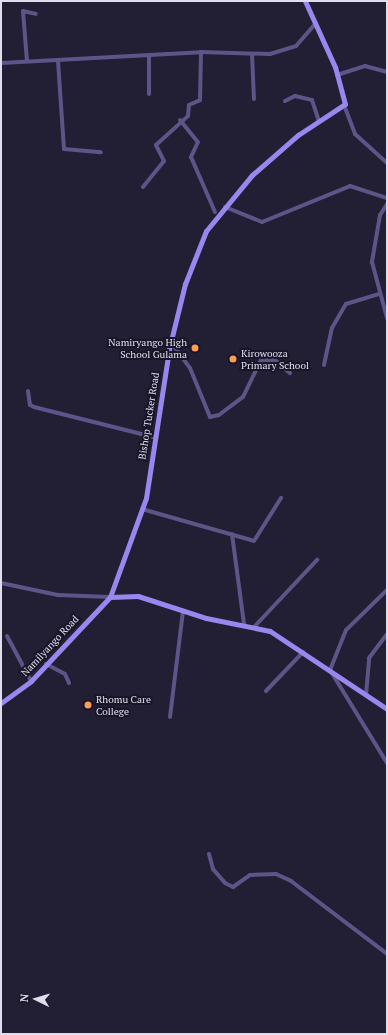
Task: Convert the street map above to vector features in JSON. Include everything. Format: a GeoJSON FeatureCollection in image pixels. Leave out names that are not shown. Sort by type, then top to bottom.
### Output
{"type":"FeatureCollection","features":[{"type":"Feature","properties":{"kind":"main road"},"geometry":{"type":"LineString","coordinates":[[305,1],[316,23],[344,93],[344,105]]}},
{"type":"Feature","properties":{"kind":"main road","name":"Bishop Tucker Road"},"geometry":{"type":"LineString","coordinates":[[110,597],[142,509],[153,437],[171,342],[194,259],[206,231],[224,206],[252,175],[320,121],[344,105]]}},
{"type":"Feature","properties":{"kind":"main road"},"geometry":{"type":"LineString","coordinates":[[110,597],[138,596],[183,611],[255,626],[303,652],[387,709]]}},
{"type":"Feature","properties":{"kind":"main road","name":"Namilyango Road"},"geometry":{"type":"LineString","coordinates":[[1,703],[31,680],[110,597]]}},
{"type":"Feature","properties":{"kind":"street"},"geometry":{"type":"LineString","coordinates":[[27,61],[23,11],[36,14]]}},
{"type":"Feature","properties":{"kind":"street"},"geometry":{"type":"LineString","coordinates":[[1,63],[201,52],[252,54],[289,49],[302,41],[316,23]]}},
{"type":"Feature","properties":{"kind":"street"},"geometry":{"type":"LineString","coordinates":[[143,187],[164,161],[156,145],[180,120],[188,116],[189,106],[200,100],[201,52]]}},
{"type":"Feature","properties":{"kind":"street"},"geometry":{"type":"LineString","coordinates":[[252,54],[254,99]]}},
{"type":"Feature","properties":{"kind":"street"},"geometry":{"type":"LineString","coordinates":[[149,55],[149,94]]}},
{"type":"Feature","properties":{"kind":"street"},"geometry":{"type":"LineString","coordinates":[[58,61],[64,149],[101,152]]}},
{"type":"Feature","properties":{"kind":"street"},"geometry":{"type":"LineString","coordinates":[[337,75],[365,66],[387,72]]}},
{"type":"Feature","properties":{"kind":"street"},"geometry":{"type":"LineString","coordinates":[[285,101],[295,96],[312,100],[320,121]]}},
{"type":"Feature","properties":{"kind":"street"},"geometry":{"type":"LineString","coordinates":[[344,105],[355,134],[387,163]]}},
{"type":"Feature","properties":{"kind":"street"},"geometry":{"type":"LineString","coordinates":[[180,120],[198,142],[191,157],[215,212]]}},
{"type":"Feature","properties":{"kind":"street"},"geometry":{"type":"LineString","coordinates":[[224,206],[262,222],[350,186],[387,198]]}},
{"type":"Feature","properties":{"kind":"street"},"geometry":{"type":"LineString","coordinates":[[387,204],[380,215],[372,262],[378,294],[387,318]]}},
{"type":"Feature","properties":{"kind":"street"},"geometry":{"type":"LineString","coordinates":[[324,365],[332,328],[346,304],[378,294]]}},
{"type":"Feature","properties":{"kind":"street"},"geometry":{"type":"LineString","coordinates":[[171,342],[190,368],[210,417],[219,415],[243,398],[261,360],[275,360],[290,373]]}},
{"type":"Feature","properties":{"kind":"street"},"geometry":{"type":"LineString","coordinates":[[28,391],[32,407],[153,437]]}},
{"type":"Feature","properties":{"kind":"street"},"geometry":{"type":"LineString","coordinates":[[142,509],[256,541],[281,498]]}},
{"type":"Feature","properties":{"kind":"street"},"geometry":{"type":"LineString","coordinates":[[232,534],[244,624]]}},
{"type":"Feature","properties":{"kind":"street"},"geometry":{"type":"LineString","coordinates":[[255,626],[317,560]]}},
{"type":"Feature","properties":{"kind":"street"},"geometry":{"type":"LineString","coordinates":[[1,583],[58,595],[110,597]]}},
{"type":"Feature","properties":{"kind":"street"},"geometry":{"type":"LineString","coordinates":[[387,590],[346,630],[330,670],[387,763]]}},
{"type":"Feature","properties":{"kind":"street"},"geometry":{"type":"LineString","coordinates":[[170,717],[183,611]]}},
{"type":"Feature","properties":{"kind":"street"},"geometry":{"type":"LineString","coordinates":[[366,695],[369,658],[387,634]]}},
{"type":"Feature","properties":{"kind":"street"},"geometry":{"type":"LineString","coordinates":[[6,636],[31,680]]}},
{"type":"Feature","properties":{"kind":"street"},"geometry":{"type":"LineString","coordinates":[[266,691],[303,652]]}},
{"type":"Feature","properties":{"kind":"street"},"geometry":{"type":"LineString","coordinates":[[46,664],[65,674],[69,683]]}},
{"type":"Feature","properties":{"kind":"street"},"geometry":{"type":"LineString","coordinates":[[209,854],[213,869],[225,883],[233,887],[250,875],[276,874],[291,881],[387,954]]}},
{"type":"Feature","properties":{"kind":"place","name":"Namiryango High School Gulama"},"geometry":{"type":"Point","coordinates":[195,348]}},
{"type":"Feature","properties":{"kind":"place","name":"Kirowooza Primary School"},"geometry":{"type":"Point","coordinates":[233,359]}},
{"type":"Feature","properties":{"kind":"place","name":"Rhomu Care College"},"geometry":{"type":"Point","coordinates":[88,705]}}]}
